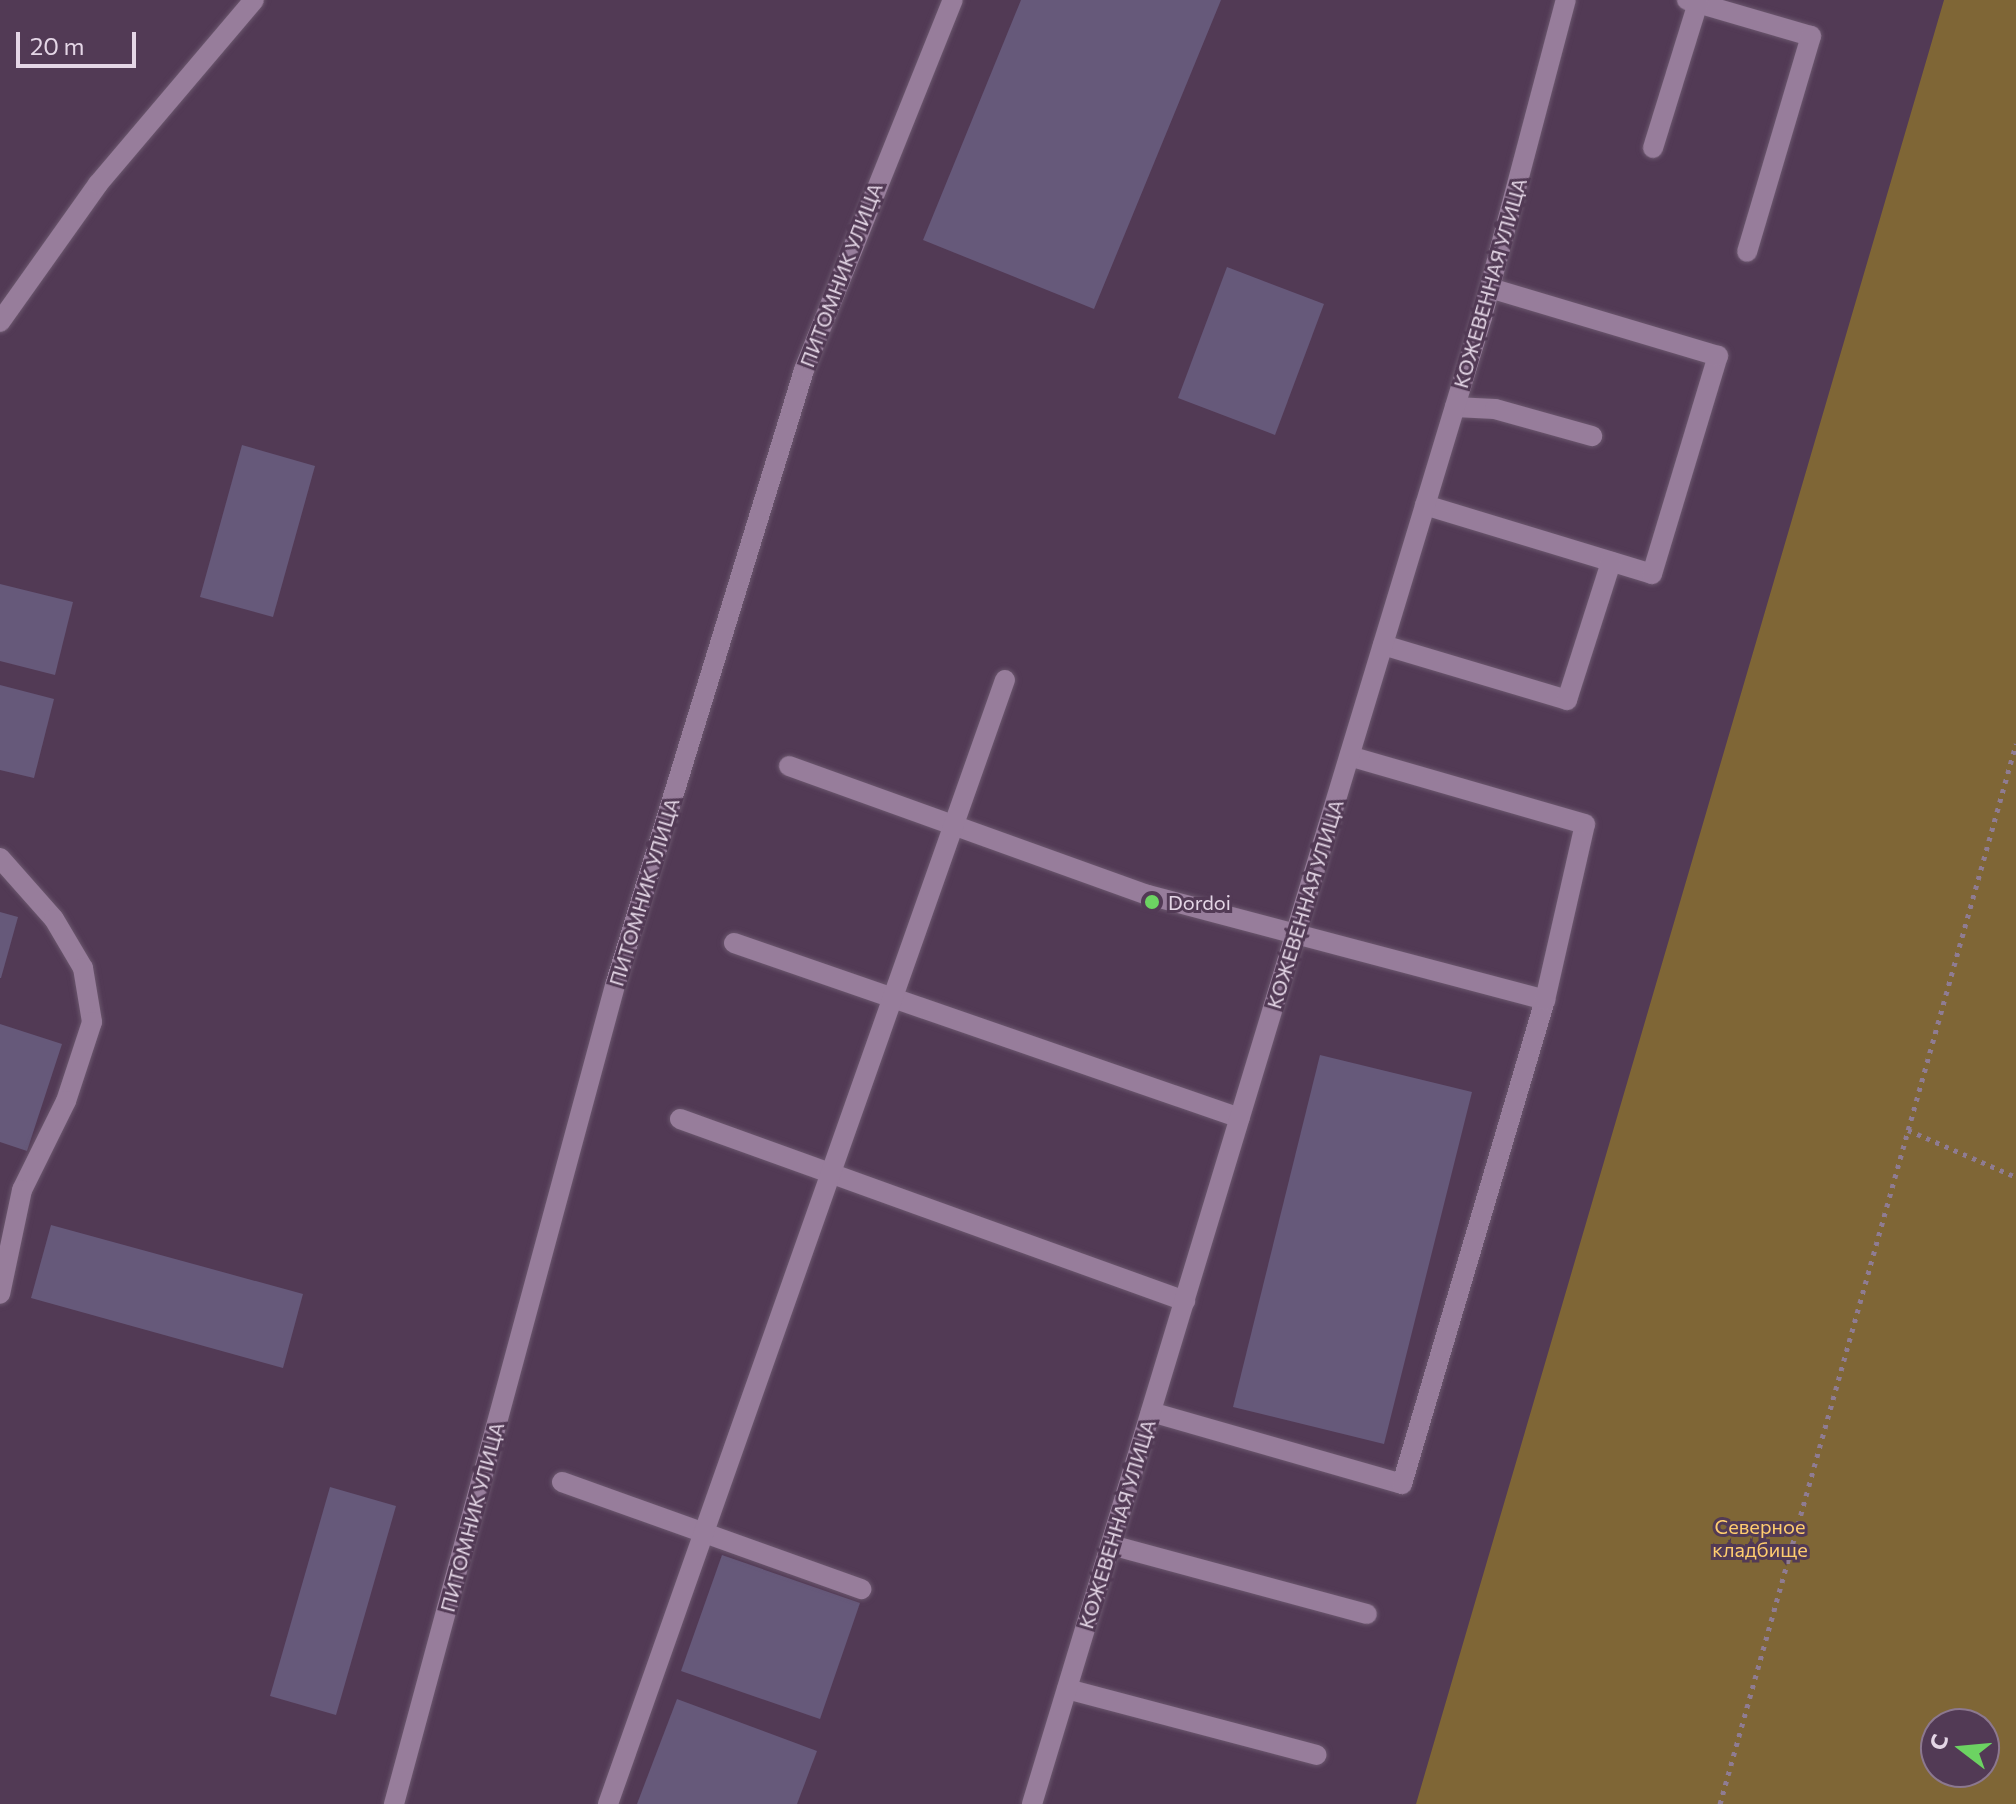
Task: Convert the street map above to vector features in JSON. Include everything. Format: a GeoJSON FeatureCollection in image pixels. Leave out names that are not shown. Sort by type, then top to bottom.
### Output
{"type":"FeatureCollection","features":[{"type":"Feature","properties":{"kind":"street"},"geometry":{"type":"LineString","coordinates":[[0,322],[98,184],[254,0]]}},
{"type":"Feature","properties":{"kind":"street","name":"ПИТОМНИК УЛИЦА"},"geometry":{"type":"LineString","coordinates":[[394,1804],[616,982],[804,370],[953,0]]}},
{"type":"Feature","properties":{"kind":"street","name":"КОЖЕВЕННАЯ УЛИЦА"},"geometry":{"type":"LineString","coordinates":[[1032,1804],[1455,407],[1490,288],[1566,0]]}},
{"type":"Feature","properties":{"kind":"street"},"geometry":{"type":"LineString","coordinates":[[1653,148],[1692,2],[1811,36],[1747,252]]}},
{"type":"Feature","properties":{"kind":"street"},"geometry":{"type":"LineString","coordinates":[[1425,505],[1652,574],[1718,356],[1490,288]]}},
{"type":"Feature","properties":{"kind":"street"},"geometry":{"type":"LineString","coordinates":[[1455,407],[1495,409],[1592,436]]}},
{"type":"Feature","properties":{"kind":"street"},"geometry":{"type":"LineString","coordinates":[[1383,645],[1567,700],[1611,562]]}},
{"type":"Feature","properties":{"kind":"street"},"geometry":{"type":"LineString","coordinates":[[608,1804],[1005,680]]}},
{"type":"Feature","properties":{"kind":"street"},"geometry":{"type":"LineString","coordinates":[[1151,1412],[1402,1484],[1545,1000],[1585,824],[1350,756]]}},
{"type":"Feature","properties":{"kind":"street"},"geometry":{"type":"LineString","coordinates":[[789,766],[953,829],[1148,895],[1297,929],[1545,1000]]}},
{"type":"Feature","properties":{"kind":"street"},"geometry":{"type":"LineString","coordinates":[[0,858],[54,919],[83,968],[92,1022],[66,1101],[22,1190],[0,1294]]}},
{"type":"Feature","properties":{"kind":"street"},"geometry":{"type":"LineString","coordinates":[[734,943],[1240,1118]]}},
{"type":"Feature","properties":{"kind":"street"},"geometry":{"type":"LineString","coordinates":[[680,1119],[1185,1301]]}},
{"type":"Feature","properties":{"kind":"street"},"geometry":{"type":"LineString","coordinates":[[562,1482],[861,1589]]}},
{"type":"Feature","properties":{"kind":"street"},"geometry":{"type":"LineString","coordinates":[[1111,1545],[1367,1614]]}},
{"type":"Feature","properties":{"kind":"street"},"geometry":{"type":"LineString","coordinates":[[1067,1689],[1316,1755]]}},
{"type":"Feature","properties":{"kind":"path"},"geometry":{"type":"LineString","coordinates":[[1720,1804],[2016,744]]}},
{"type":"Feature","properties":{"kind":"path"},"geometry":{"type":"LineString","coordinates":[[1908,1130],[2016,1177]]}},
{"type":"Feature","properties":{"kind":"green space","name":"Северное кладбище"},"geometry":{"type":"Polygon","coordinates":[[[1944,0],[2016,0],[2016,1804],[1416,1804],[1944,0]]]}},
{"type":"Feature","properties":{"kind":"building"},"geometry":{"type":"Polygon","coordinates":[[[1021,0],[1221,0],[1094,309],[923,240],[1021,0]]]}},
{"type":"Feature","properties":{"kind":"building"},"geometry":{"type":"Polygon","coordinates":[[[1227,267],[1324,304],[1275,435],[1178,398],[1227,267]]]}},
{"type":"Feature","properties":{"kind":"building"},"geometry":{"type":"Polygon","coordinates":[[[242,445],[315,466],[273,617],[200,597],[242,445]]]}},
{"type":"Feature","properties":{"kind":"building"},"geometry":{"type":"Polygon","coordinates":[[[0,584],[73,602],[55,675],[0,661],[0,584]]]}},
{"type":"Feature","properties":{"kind":"building"},"geometry":{"type":"Polygon","coordinates":[[[0,685],[54,699],[34,778],[0,770],[0,685]]]}},
{"type":"Feature","properties":{"kind":"building"},"geometry":{"type":"Polygon","coordinates":[[[0,912],[18,917],[1,978],[0,978],[0,912]]]}},
{"type":"Feature","properties":{"kind":"building"},"geometry":{"type":"Polygon","coordinates":[[[0,1024],[62,1044],[27,1151],[0,1142],[0,1024]]]}},
{"type":"Feature","properties":{"kind":"building"},"geometry":{"type":"Polygon","coordinates":[[[1320,1055],[1472,1092],[1384,1444],[1233,1407],[1320,1055]]]}},
{"type":"Feature","properties":{"kind":"building"},"geometry":{"type":"Polygon","coordinates":[[[51,1225],[303,1294],[283,1368],[31,1298],[51,1225]]]}},
{"type":"Feature","properties":{"kind":"building"},"geometry":{"type":"Polygon","coordinates":[[[330,1487],[396,1506],[336,1715],[270,1696],[330,1487]]]}},
{"type":"Feature","properties":{"kind":"building"},"geometry":{"type":"Polygon","coordinates":[[[722,1555],[860,1603],[820,1719],[681,1671],[722,1555]]]}},
{"type":"Feature","properties":{"kind":"building"},"geometry":{"type":"Polygon","coordinates":[[[677,1699],[817,1751],[797,1804],[637,1804],[677,1699]]]}},
{"type":"Feature","properties":{"kind":"place","name":"Dordoi"},"geometry":{"type":"Point","coordinates":[1152,902]}}]}
